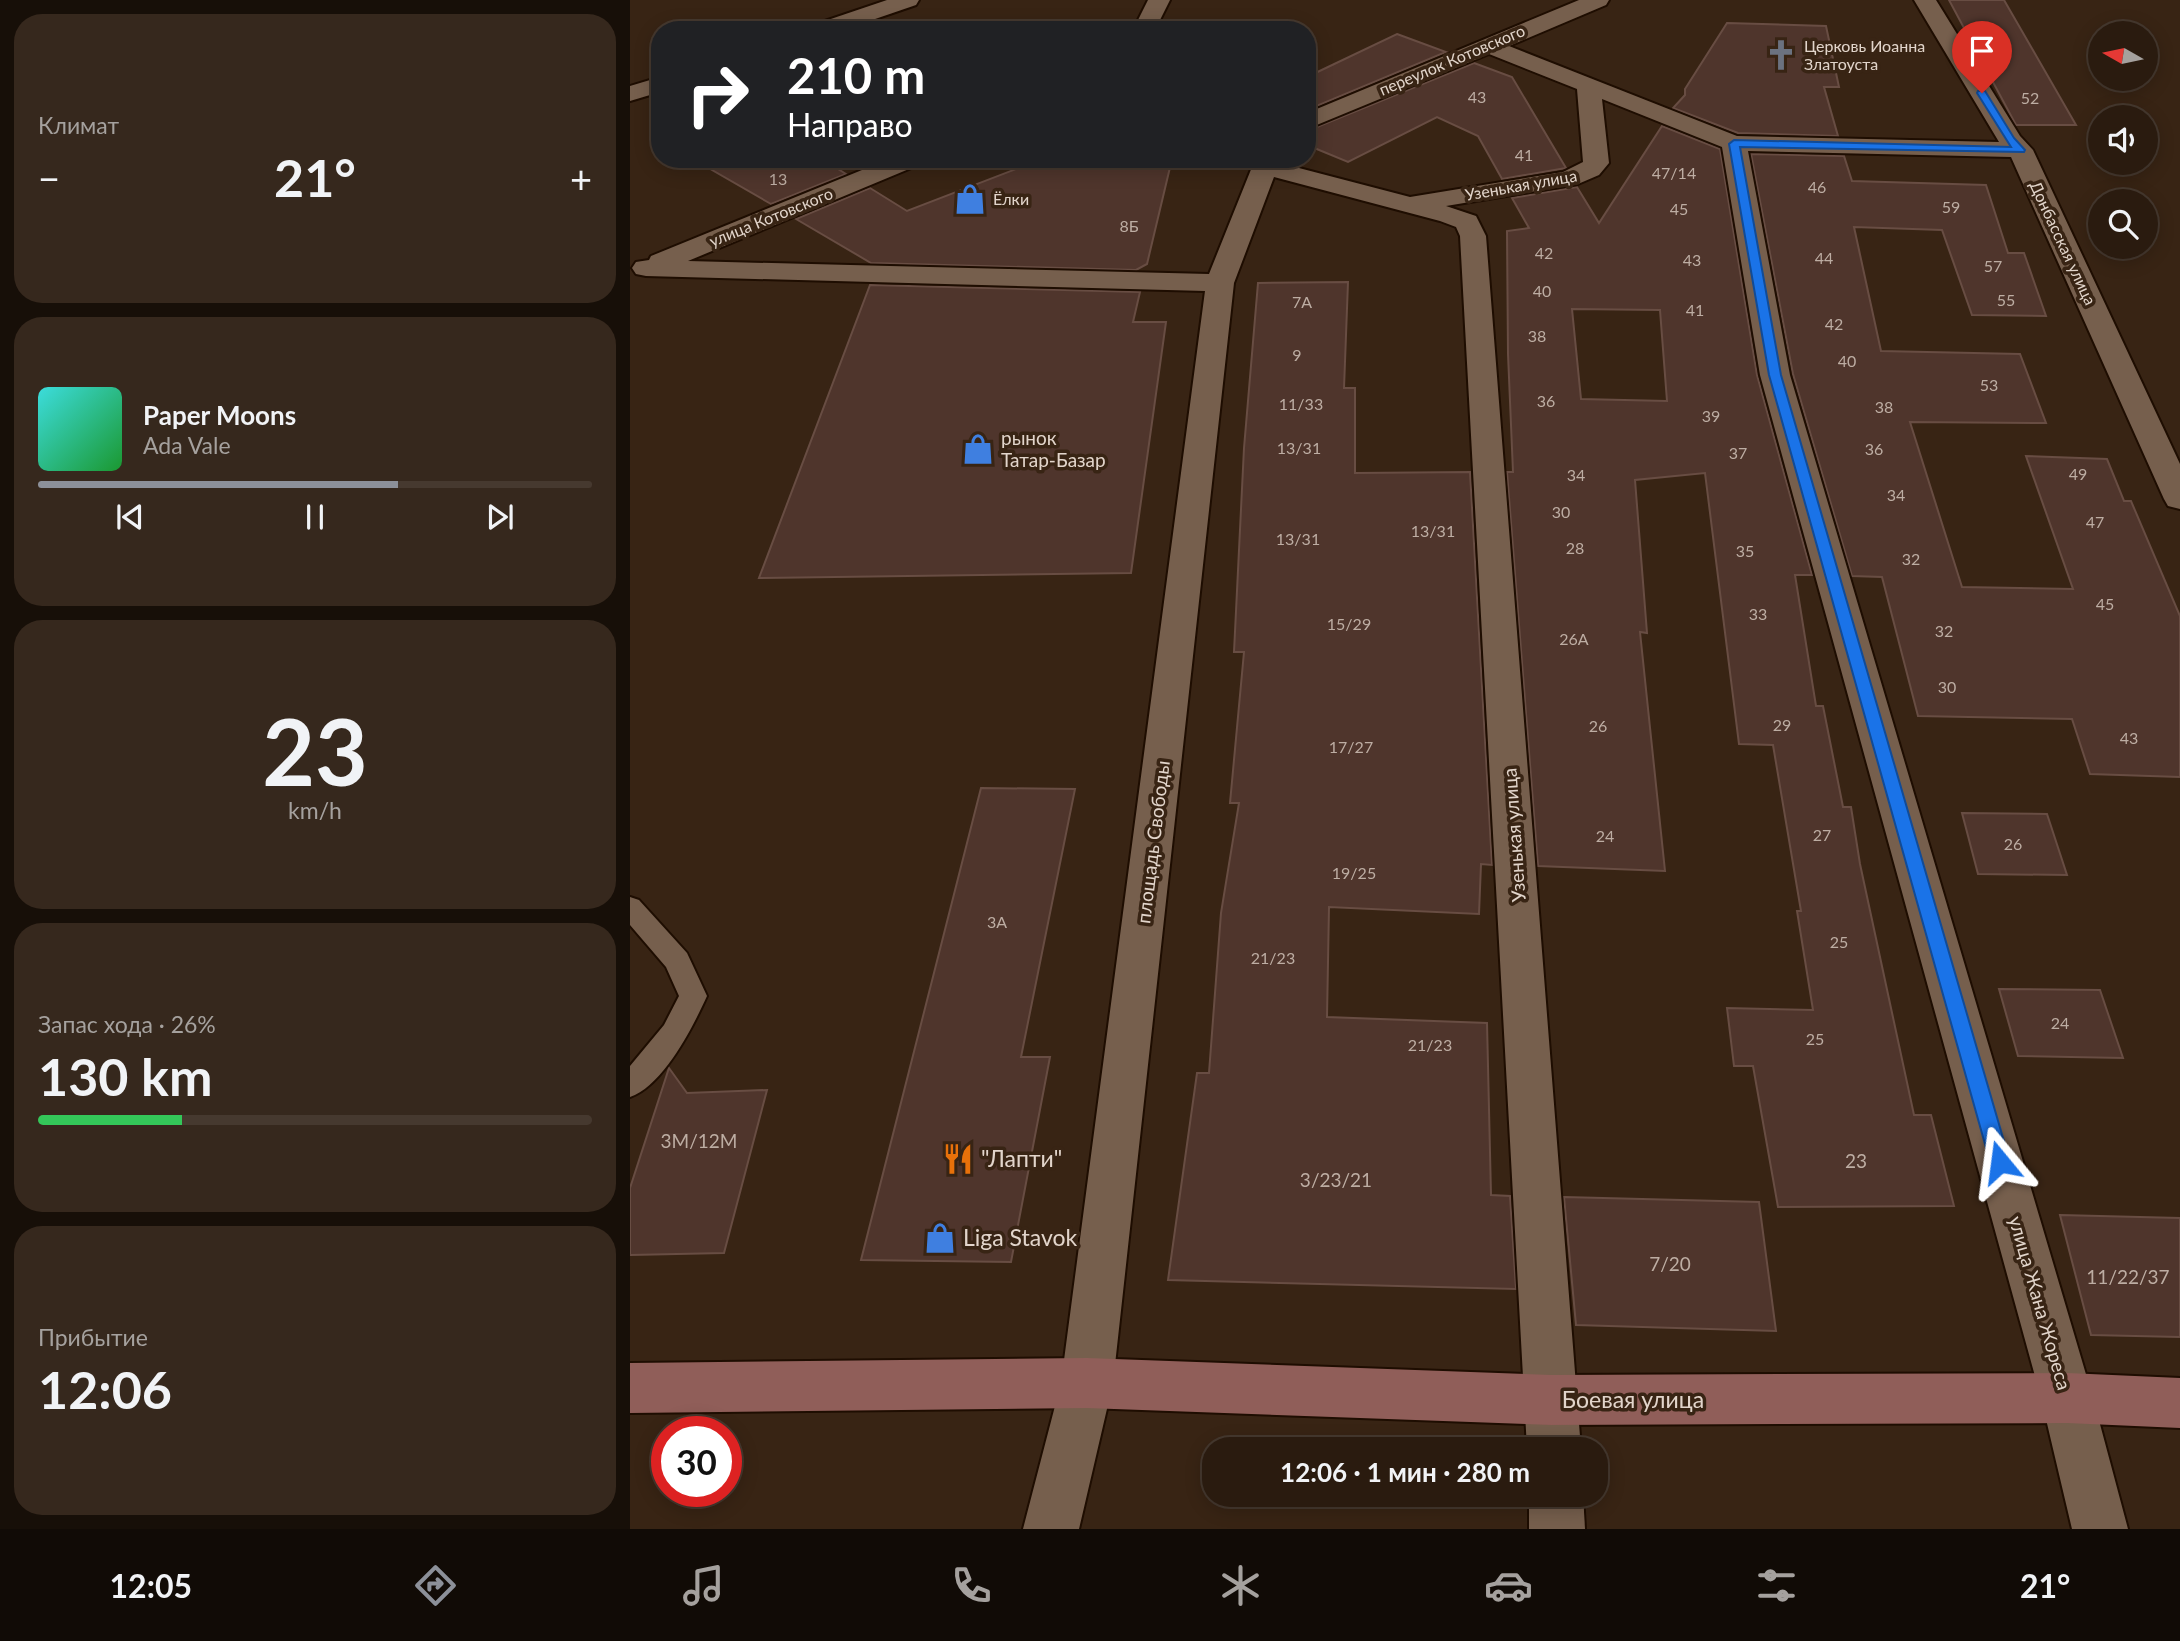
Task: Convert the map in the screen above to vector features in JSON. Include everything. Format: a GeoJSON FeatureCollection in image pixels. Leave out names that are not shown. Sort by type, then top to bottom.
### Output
{"type":"FeatureCollection","features":[{"type":"Feature","properties":{"kind":"main road","name":"Боевая улица"},"geometry":{"type":"LineString","coordinates":[[630,1388],[1087,1383],[1552,1425],[2067,1398],[2180,1403]]}},
{"type":"Feature","properties":{"kind":"street"},"geometry":{"type":"LineString","coordinates":[[847,21],[908,0]]}},
{"type":"Feature","properties":{"kind":"street"},"geometry":{"type":"LineString","coordinates":[[1148,21],[1159,0]]}},
{"type":"Feature","properties":{"kind":"street","name":"переулок Котовского"},"geometry":{"type":"LineString","coordinates":[[1316,118],[1598,0]]}},
{"type":"Feature","properties":{"kind":"street","name":"Донбасская улица"},"geometry":{"type":"LineString","coordinates":[[1925,0],[2010,140],[2020,150],[2180,499]]}},
{"type":"Feature","properties":{"kind":"street"},"geometry":{"type":"LineString","coordinates":[[1487,45],[1734,144],[2020,150]]}},
{"type":"Feature","properties":{"kind":"street","name":"Узенькая улица"},"geometry":{"type":"LineString","coordinates":[[1407,205],[1569,179],[1590,170],[1597,156],[1589,86]]}},
{"type":"Feature","properties":{"kind":"street"},"geometry":{"type":"LineString","coordinates":[[630,94],[651,87]]}},
{"type":"Feature","properties":{"kind":"street","name":"улица Жана Жореса"},"geometry":{"type":"LineString","coordinates":[[1734,144],[1775,375],[2067,1398],[2100,1529]]}},
{"type":"Feature","properties":{"kind":"street","name":"улица Котовского"},"geometry":{"type":"LineString","coordinates":[[638,271],[890,168]]}},
{"type":"Feature","properties":{"kind":"street","name":"площадь Свободы"},"geometry":{"type":"LineString","coordinates":[[1051,1529],[1087,1383],[1220,283],[1262,168]]}},
{"type":"Feature","properties":{"kind":"street"},"geometry":{"type":"LineString","coordinates":[[1281,168],[1407,205]]}},
{"type":"Feature","properties":{"kind":"street","name":"Узенькая улица"},"geometry":{"type":"LineString","coordinates":[[1407,205],[1466,222],[1473,236],[1552,1425]]}},
{"type":"Feature","properties":{"kind":"street"},"geometry":{"type":"LineString","coordinates":[[638,271],[1220,283]]}},
{"type":"Feature","properties":{"kind":"street"},"geometry":{"type":"LineString","coordinates":[[1556,1507],[1557,1529]]}},
{"type":"Feature","properties":{"kind":"lane"},"geometry":{"type":"LineString","coordinates":[[630,907],[677,961],[693,996],[680,1027],[656,1059],[630,1085]]}},
{"type":"Feature","properties":{"kind":"building"},"geometry":{"type":"Polygon","coordinates":[[[1949,0],[2004,0],[2076,125],[2016,125],[1949,0]]]}},
{"type":"Feature","properties":{"kind":"building"},"geometry":{"type":"Polygon","coordinates":[[[1727,23],[1826,26],[1839,87],[1824,87],[1838,136],[1738,133],[1673,108],[1685,95],[1685,89],[1727,23]]]}},
{"type":"Feature","properties":{"kind":"building"},"geometry":{"type":"Polygon","coordinates":[[[1397,34],[1446,52],[1316,106],[1316,73],[1397,34]]]}},
{"type":"Feature","properties":{"kind":"building"},"geometry":{"type":"Polygon","coordinates":[[[1474,63],[1512,77],[1566,168],[1502,179],[1478,136],[1437,117],[1348,162],[1316,149],[1316,127],[1474,63]]]}},
{"type":"Feature","properties":{"kind":"building"},"geometry":{"type":"Polygon","coordinates":[[[1662,126],[1720,149],[1757,375],[1812,575],[1795,575],[1816,706],[1823,706],[1843,807],[1851,807],[1860,864],[1914,1115],[1931,1115],[1954,1206],[1778,1207],[1753,1066],[1734,1066],[1727,1008],[1813,1010],[1797,911],[1801,911],[1773,745],[1739,744],[1705,473],[1635,480],[1647,633],[1640,632],[1665,871],[1538,866],[1507,472],[1513,472],[1507,231],[1529,228],[1512,198],[1577,187],[1599,223],[1662,126]],[[1572,309],[1581,399],[1667,401],[1660,310],[1572,309]]]}},
{"type":"Feature","properties":{"kind":"building"},"geometry":{"type":"Polygon","coordinates":[[[1751,154],[1844,156],[1852,181],[1986,185],[2008,253],[2024,253],[2046,316],[1972,315],[1942,230],[1854,227],[1881,351],[2020,354],[2046,423],[1910,422],[1962,587],[2073,589],[2026,456],[2107,459],[2124,501],[2131,501],[2180,616],[2180,777],[2090,774],[2072,719],[1918,716],[1882,577],[1852,576],[1793,374],[1751,154]]]}},
{"type":"Feature","properties":{"kind":"building"},"geometry":{"type":"Polygon","coordinates":[[[709,168],[836,168],[846,174],[771,204],[709,168]]]}},
{"type":"Feature","properties":{"kind":"building"},"geometry":{"type":"Polygon","coordinates":[[[1019,168],[1170,168],[1147,264],[1136,270],[871,263],[796,219],[870,188],[907,211],[1019,168]]]}},
{"type":"Feature","properties":{"kind":"building"},"geometry":{"type":"Polygon","coordinates":[[[1348,282],[1344,388],[1355,388],[1355,473],[1470,472],[1492,865],[1481,864],[1479,914],[1329,907],[1327,1017],[1487,1023],[1491,1195],[1510,1196],[1516,1289],[1168,1280],[1197,1073],[1209,1073],[1221,913],[1239,803],[1230,803],[1244,652],[1234,652],[1244,448],[1258,283],[1348,282]]]}},
{"type":"Feature","properties":{"kind":"building","name":"рынок Татар-Базар"},"geometry":{"type":"Polygon","coordinates":[[[870,285],[1140,292],[1133,322],[1166,322],[1131,573],[759,578],[870,285]]]}},
{"type":"Feature","properties":{"kind":"building"},"geometry":{"type":"Polygon","coordinates":[[[981,788],[1075,789],[1021,1057],[1050,1057],[1011,1262],[861,1260],[981,788]]]}},
{"type":"Feature","properties":{"kind":"building"},"geometry":{"type":"Polygon","coordinates":[[[1962,813],[2047,814],[2067,875],[1978,874],[1962,813]]]}},
{"type":"Feature","properties":{"kind":"building"},"geometry":{"type":"Polygon","coordinates":[[[1999,989],[2100,990],[2123,1058],[2018,1056],[1999,989]]]}},
{"type":"Feature","properties":{"kind":"building"},"geometry":{"type":"Polygon","coordinates":[[[669,1068],[687,1093],[767,1090],[724,1253],[630,1255],[630,1188],[669,1068]]]}},
{"type":"Feature","properties":{"kind":"building"},"geometry":{"type":"Polygon","coordinates":[[[1564,1197],[1759,1202],[1776,1331],[1576,1325],[1564,1197]]]}},
{"type":"Feature","properties":{"kind":"building"},"geometry":{"type":"Polygon","coordinates":[[[2060,1215],[2180,1218],[2180,1337],[2091,1335],[2060,1215]]]}},
{"type":"Feature","properties":{"kind":"place","name":"Церковь Иоанна Златоуста"},"geometry":{"type":"Point","coordinates":[1781,55]}},
{"type":"Feature","properties":{"kind":"place","name":"Ёлки"},"geometry":{"type":"Point","coordinates":[970,199]}},
{"type":"Feature","properties":{"kind":"place","name":"рынок Татар-Базар"},"geometry":{"type":"Point","coordinates":[978,449]}},
{"type":"Feature","properties":{"kind":"place","name":"\"Лапти\""},"geometry":{"type":"Point","coordinates":[958,1159]}},
{"type":"Feature","properties":{"kind":"place","name":"Liga Stavok"},"geometry":{"type":"Point","coordinates":[940,1238]}},
{"type":"Feature","properties":{"kind":"route"},"geometry":{"type":"LineString","coordinates":[[1982,93],[2010,140],[2020,150],[1734,144],[1775,375],[2000,1162]]}}]}
